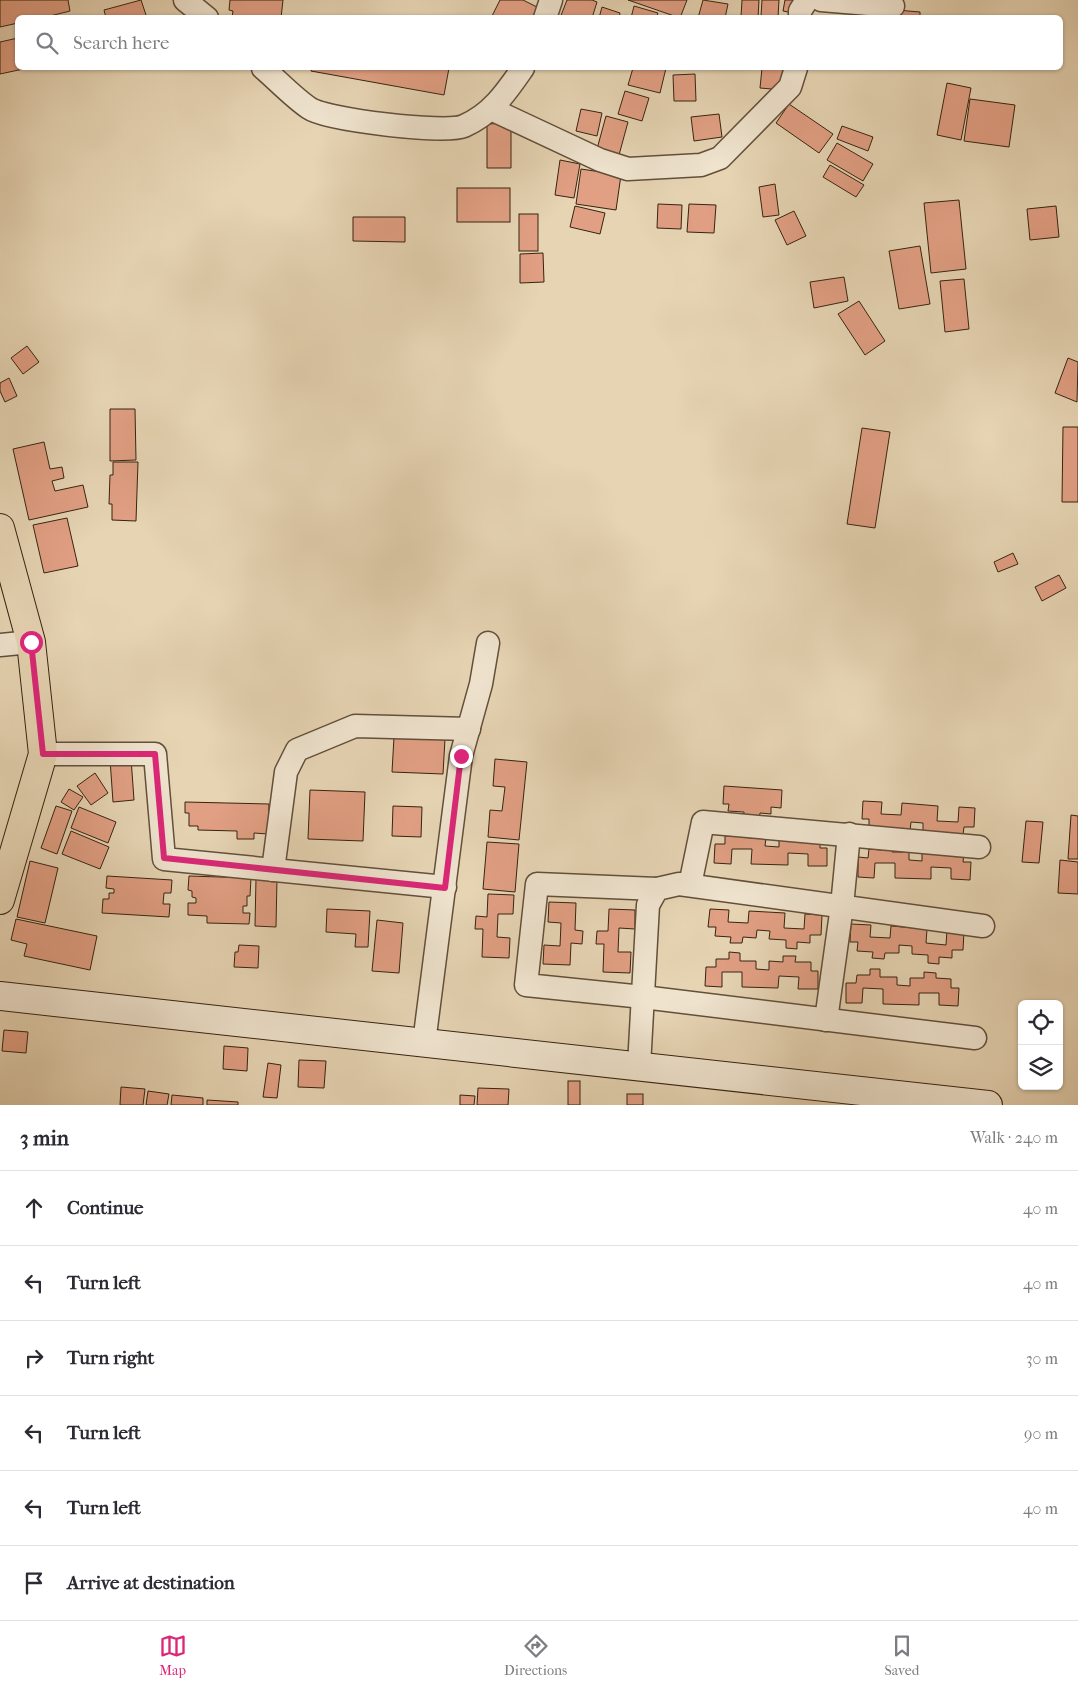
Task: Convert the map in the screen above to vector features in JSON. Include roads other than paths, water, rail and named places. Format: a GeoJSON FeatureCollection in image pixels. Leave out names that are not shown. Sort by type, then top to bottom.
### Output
{"type":"FeatureCollection","features":[{"type":"Feature","properties":{"kind":"main road"},"geometry":{"type":"LineString","coordinates":[[0,528],[31,642],[43,754],[0,900]]}},
{"type":"Feature","properties":{"kind":"main road"},"geometry":{"type":"LineString","coordinates":[[0,996],[988,1105]]}},
{"type":"Feature","properties":{"kind":"street"},"geometry":{"type":"LineString","coordinates":[[185,0],[204,15]]}},
{"type":"Feature","properties":{"kind":"street"},"geometry":{"type":"LineString","coordinates":[[207,15],[209,0]]}},
{"type":"Feature","properties":{"kind":"street"},"geometry":{"type":"LineString","coordinates":[[546,15],[551,0]]}},
{"type":"Feature","properties":{"kind":"street"},"geometry":{"type":"LineString","coordinates":[[800,15],[800,11],[807,0]]}},
{"type":"Feature","properties":{"kind":"street"},"geometry":{"type":"LineString","coordinates":[[821,0],[893,6]]}},
{"type":"Feature","properties":{"kind":"street"},"geometry":{"type":"LineString","coordinates":[[265,70],[311,110],[354,120],[436,129],[462,127],[482,117],[499,102],[522,70]]}},
{"type":"Feature","properties":{"kind":"street"},"geometry":{"type":"LineString","coordinates":[[491,109],[600,160],[628,169],[701,165],[720,158],[790,87],[795,70]]}},
{"type":"Feature","properties":{"kind":"street"},"geometry":{"type":"LineString","coordinates":[[0,646],[31,642]]}},
{"type":"Feature","properties":{"kind":"street"},"geometry":{"type":"LineString","coordinates":[[424,1043],[461,756],[481,684],[488,643]]}},
{"type":"Feature","properties":{"kind":"street"},"geometry":{"type":"LineString","coordinates":[[273,870],[286,772],[297,750],[355,726],[469,729]]}},
{"type":"Feature","properties":{"kind":"street"},"geometry":{"type":"LineString","coordinates":[[43,754],[155,754],[164,858],[445,888]]}},
{"type":"Feature","properties":{"kind":"street"},"geometry":{"type":"LineString","coordinates":[[690,885],[703,822],[979,847]]}},
{"type":"Feature","properties":{"kind":"street"},"geometry":{"type":"LineString","coordinates":[[826,1020],[842,906],[849,834]]}},
{"type":"Feature","properties":{"kind":"street"},"geometry":{"type":"LineString","coordinates":[[975,1038],[643,997],[526,986],[537,884],[657,889],[679,884],[690,885],[983,926]]}},
{"type":"Feature","properties":{"kind":"street"},"geometry":{"type":"LineString","coordinates":[[639,1066],[648,905],[657,889]]}}]}
